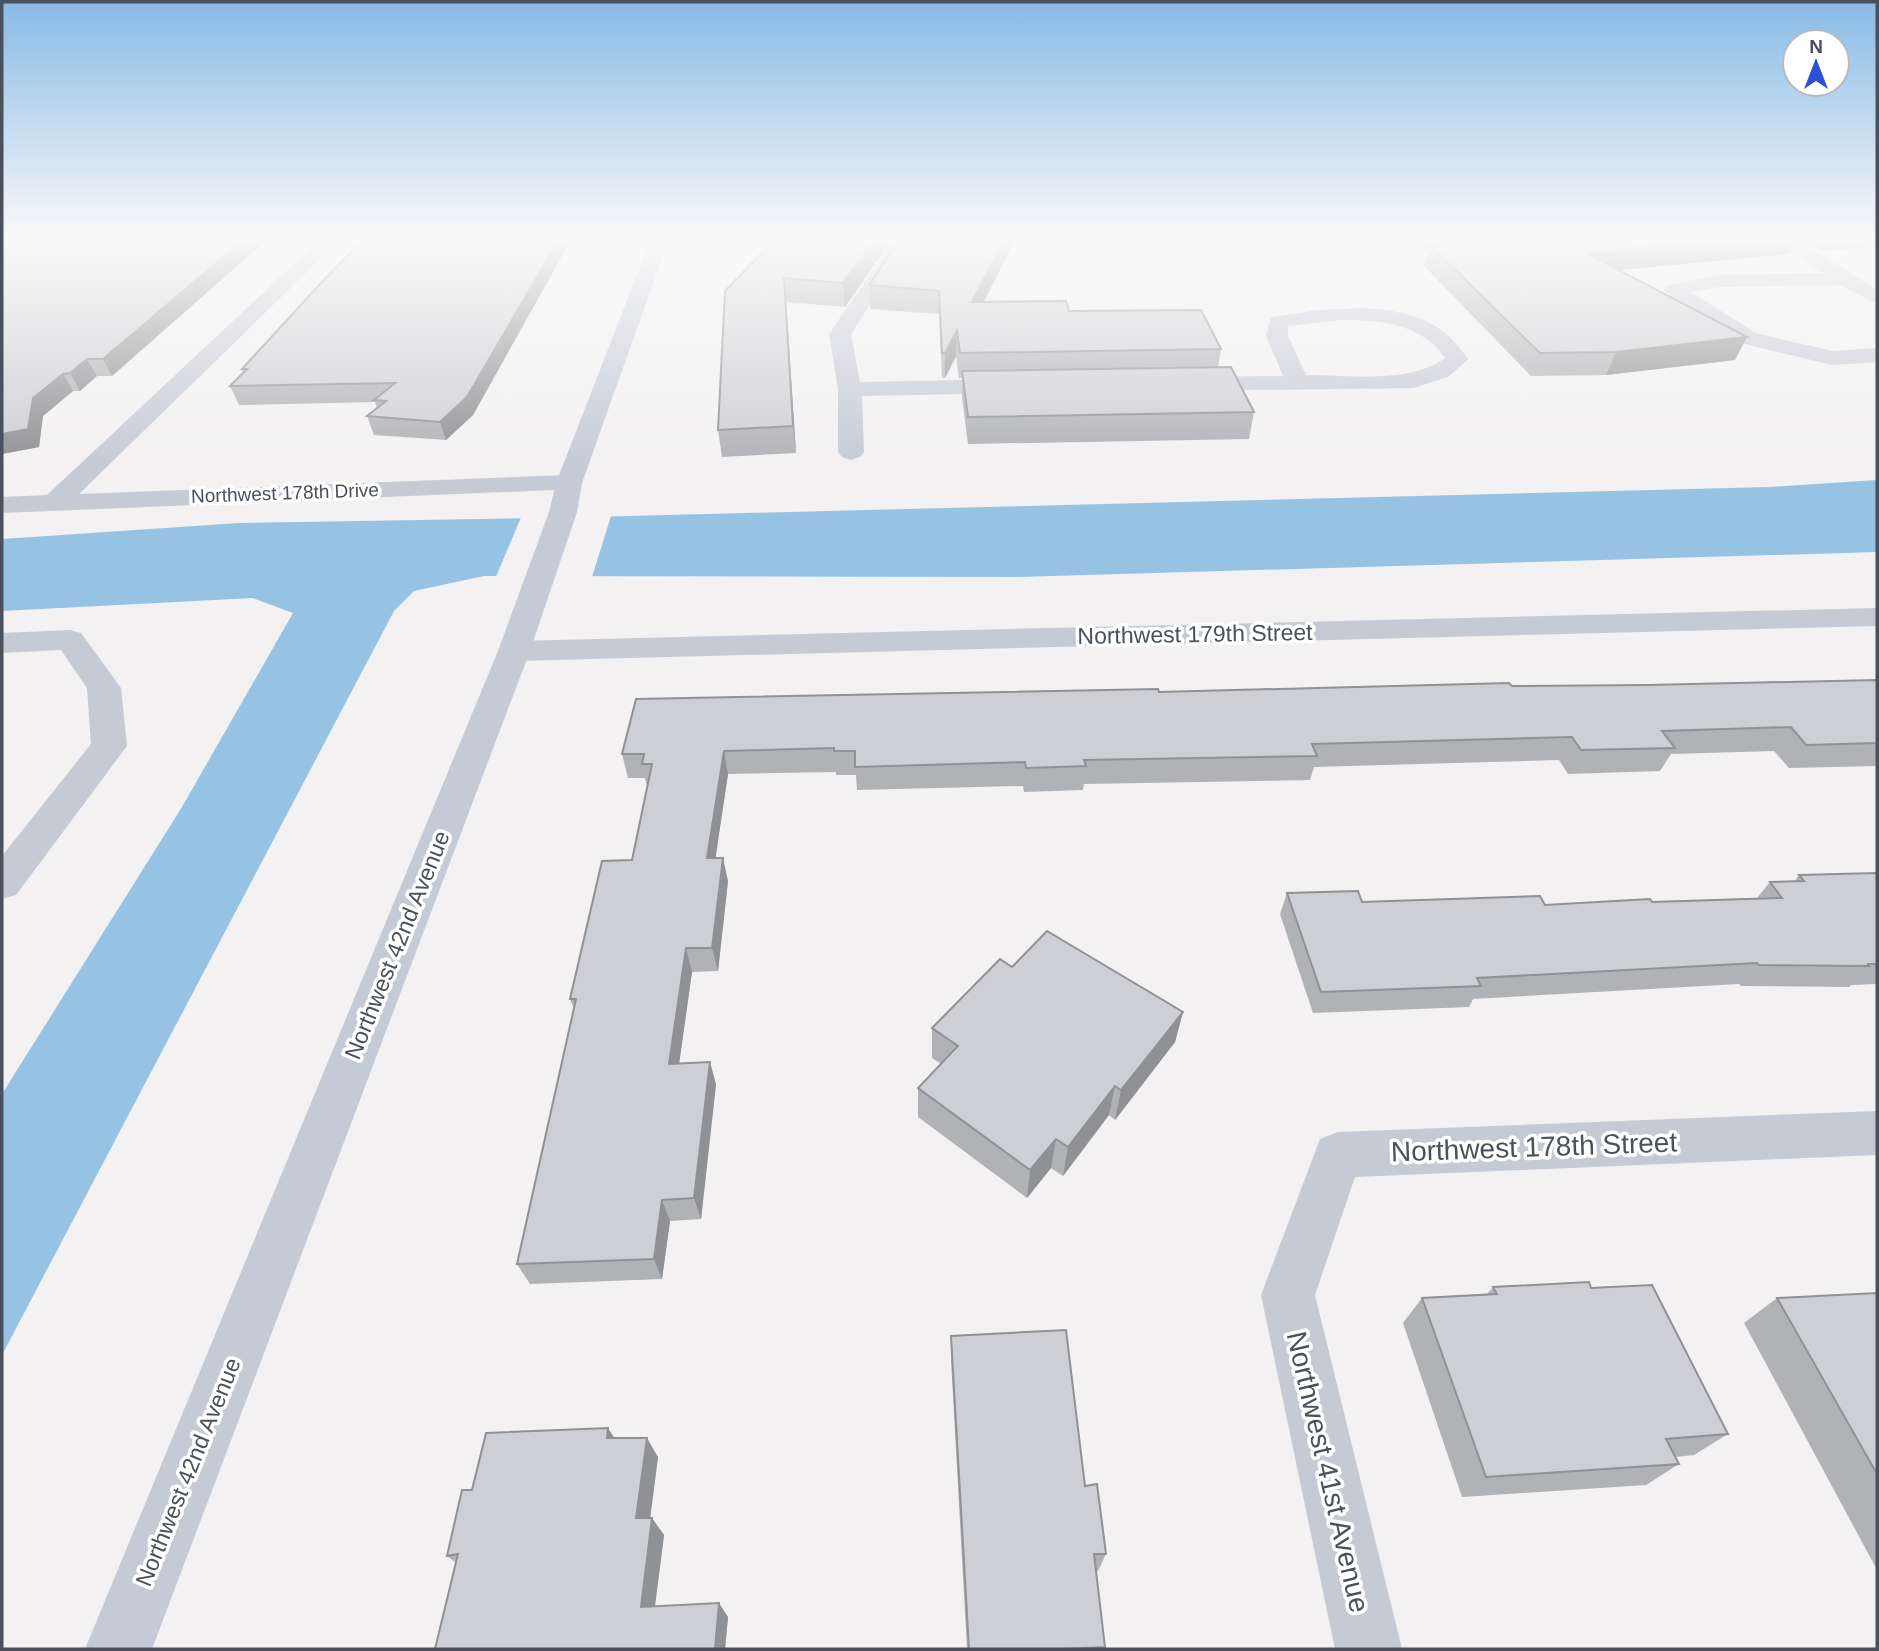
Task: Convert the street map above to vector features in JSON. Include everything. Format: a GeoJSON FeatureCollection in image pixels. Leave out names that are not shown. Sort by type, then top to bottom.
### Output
{"type":"FeatureCollection","features":[{"type":"Feature","properties":{"kind":"street"},"geometry":{"type":"LineString","coordinates":[[56,500],[254,313]]}},
{"type":"Feature","properties":{"kind":"street","name":"Northwest 42nd Avenue"},"geometry":{"type":"LineString","coordinates":[[118,1649],[514,651],[563,512],[569,483],[632,313]]}},
{"type":"Feature","properties":{"kind":"street"},"geometry":{"type":"LineString","coordinates":[[851,452],[850,389],[840,334],[854,313]]}},
{"type":"Feature","properties":{"kind":"street"},"geometry":{"type":"LineString","coordinates":[[1709,313],[1749,338],[1832,358],[1877,355]]}},
{"type":"Feature","properties":{"kind":"street"},"geometry":{"type":"LineString","coordinates":[[1157,384],[1413,381],[1440,372],[1457,359],[1442,339],[1416,324],[1374,315],[1333,314],[1278,321],[1278,336],[1297,382]]}},
{"type":"Feature","properties":{"kind":"street"},"geometry":{"type":"LineString","coordinates":[[850,389],[1031,386]]}},
{"type":"Feature","properties":{"kind":"street","name":"Northwest 178th Drive"},"geometry":{"type":"LineString","coordinates":[[2,505],[56,500],[569,483]]}},
{"type":"Feature","properties":{"kind":"street","name":"Northwest 179th Street"},"geometry":{"type":"LineString","coordinates":[[514,651],[1877,617]]}},
{"type":"Feature","properties":{"kind":"street"},"geometry":{"type":"LineString","coordinates":[[2,643],[70,640],[104,688],[109,746],[2,884]]}},
{"type":"Feature","properties":{"kind":"street","name":"Northwest 178th Street"},"geometry":{"type":"LineString","coordinates":[[1287,1294],[1338,1155],[1877,1133]]}},
{"type":"Feature","properties":{"kind":"street","name":"Northwest 41st Avenue"},"geometry":{"type":"LineString","coordinates":[[1287,1294],[1368,1649]]}},
{"type":"Feature","properties":{"kind":"water"},"geometry":{"type":"Polygon","coordinates":[[[1877,480],[1877,552],[1018,577],[484,576],[414,591],[394,611],[2,1355],[2,1094],[182,807],[293,613],[253,598],[2,611],[2,539],[239,523],[591,517],[1769,487],[1877,480]]]}},
{"type":"Feature","properties":{"kind":"pier"},"geometry":{"type":"Polygon","coordinates":[[[612,513],[591,580],[495,579],[522,515],[612,513]]]}},
{"type":"Feature","properties":{"kind":"building"},"geometry":{"type":"Polygon","coordinates":[[[2,313],[157,313],[103,359],[87,359],[33,398],[28,429],[2,434],[2,313]]]}},
{"type":"Feature","properties":{"kind":"building"},"geometry":{"type":"Polygon","coordinates":[[[293,313],[516,313],[467,397],[440,422],[367,416],[386,401],[374,400],[395,383],[230,386],[247,369],[242,369],[293,313]]]}},
{"type":"Feature","properties":{"kind":"building"},"geometry":{"type":"Polygon","coordinates":[[[724,313],[786,313],[793,426],[718,430],[724,313]]]}},
{"type":"Feature","properties":{"kind":"building"},"geometry":{"type":"Polygon","coordinates":[[[940,313],[1203,313],[1221,349],[960,353],[957,331],[945,353],[942,353],[940,313]]]}},
{"type":"Feature","properties":{"kind":"building"},"geometry":{"type":"Polygon","coordinates":[[[1499,313],[1701,313],[1747,337],[1616,352],[1540,353],[1499,313]]]}},
{"type":"Feature","properties":{"kind":"building"},"geometry":{"type":"Polygon","coordinates":[[[1231,367],[1254,412],[968,417],[962,371],[1231,367]]]}},
{"type":"Feature","properties":{"kind":"building"},"geometry":{"type":"Polygon","coordinates":[[[1877,680],[1877,743],[1806,745],[1791,727],[1662,731],[1675,748],[1581,750],[1572,737],[1312,744],[1317,756],[1084,760],[1086,766],[1026,768],[1025,762],[855,767],[855,751],[834,751],[834,748],[724,751],[707,858],[723,858],[712,948],[686,948],[669,1064],[710,1062],[694,1198],[662,1200],[654,1259],[517,1264],[576,999],[570,999],[602,861],[632,860],[652,764],[642,764],[644,754],[622,754],[636,699],[1158,689],[1159,692],[1509,683],[1512,686],[1648,685],[1877,680]]]}},
{"type":"Feature","properties":{"kind":"building"},"geometry":{"type":"Polygon","coordinates":[[[1877,873],[1877,964],[1868,964],[1869,966],[1757,963],[1477,978],[1481,986],[1321,992],[1287,893],[1358,891],[1362,902],[1540,896],[1545,905],[1650,899],[1652,902],[1782,898],[1770,882],[1804,881],[1799,875],[1877,873]]]}},
{"type":"Feature","properties":{"kind":"building"},"geometry":{"type":"Polygon","coordinates":[[[1047,931],[1183,1012],[1121,1090],[1115,1086],[1068,1147],[1056,1139],[1030,1170],[918,1088],[958,1046],[932,1028],[1000,959],[1012,967],[1047,931]]]}},
{"type":"Feature","properties":{"kind":"building"},"geometry":{"type":"Polygon","coordinates":[[[1589,1282],[1591,1288],[1652,1285],[1728,1434],[1666,1439],[1679,1464],[1486,1477],[1422,1298],[1497,1294],[1493,1287],[1589,1282]]]}},
{"type":"Feature","properties":{"kind":"building"},"geometry":{"type":"Polygon","coordinates":[[[1877,1293],[1877,1474],[1777,1298],[1877,1293]]]}},
{"type":"Feature","properties":{"kind":"building"},"geometry":{"type":"Polygon","coordinates":[[[1066,1330],[1085,1486],[1097,1484],[1106,1554],[1094,1554],[1105,1647],[969,1649],[951,1336],[1066,1330]]]}},
{"type":"Feature","properties":{"kind":"building"},"geometry":{"type":"Polygon","coordinates":[[[608,1428],[607,1438],[647,1438],[636,1518],[652,1518],[641,1607],[719,1603],[715,1649],[435,1649],[458,1554],[447,1556],[462,1490],[472,1490],[486,1433],[608,1428]]]}}]}
